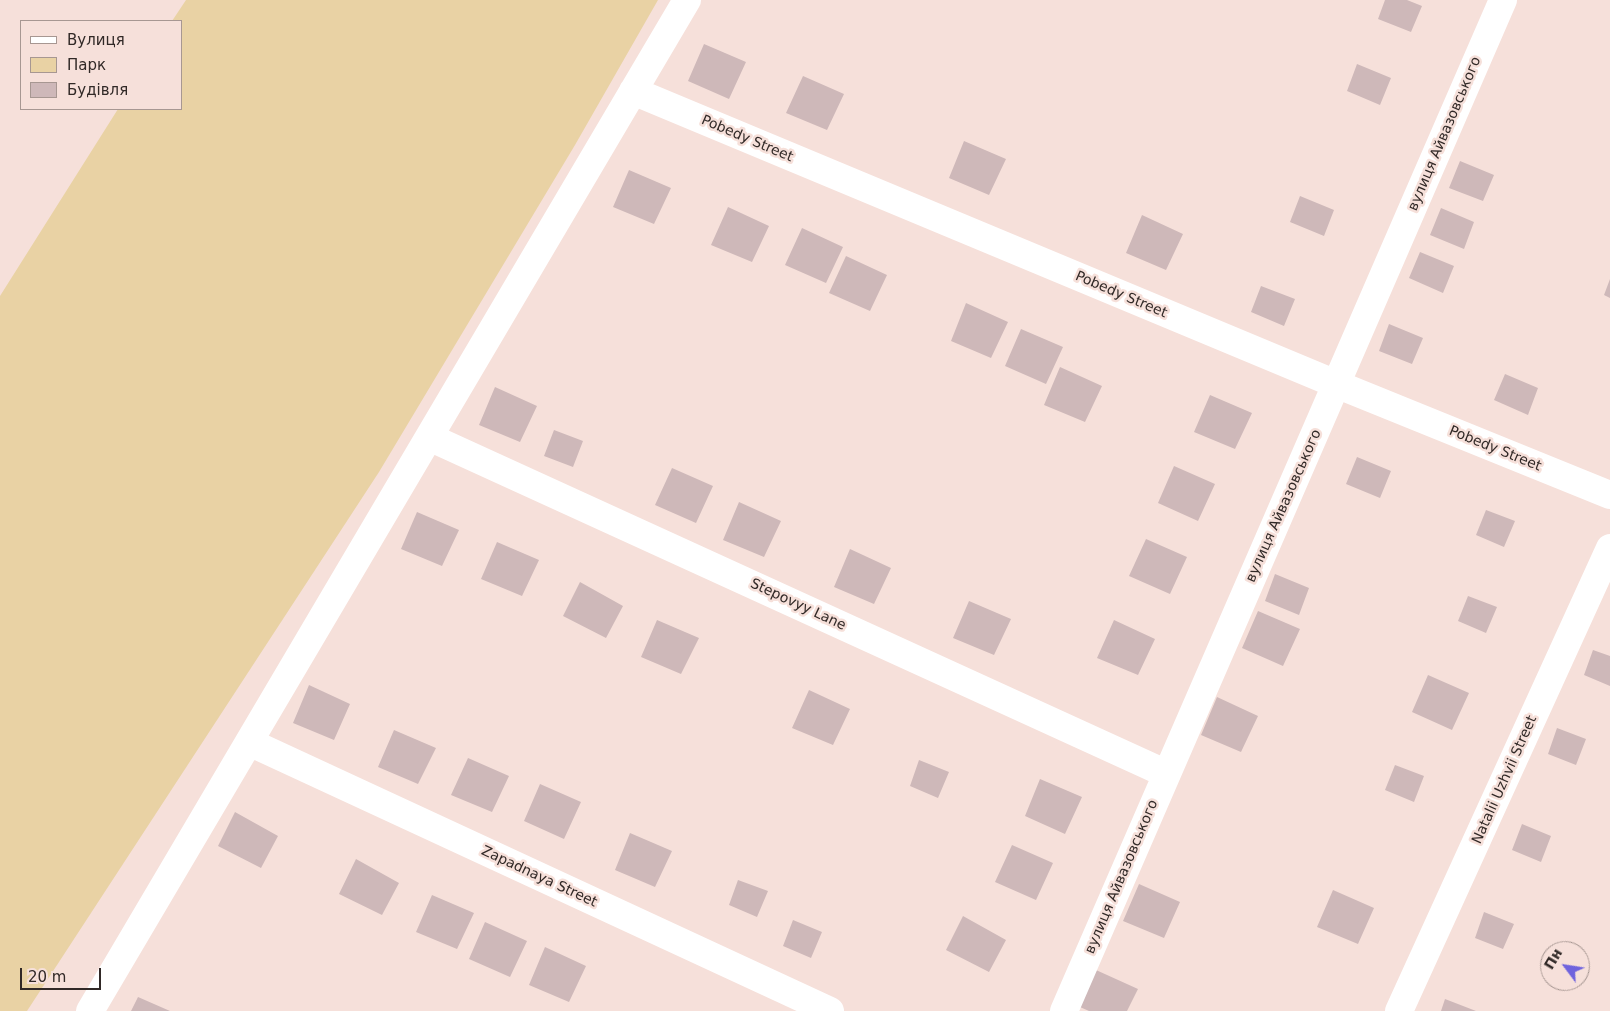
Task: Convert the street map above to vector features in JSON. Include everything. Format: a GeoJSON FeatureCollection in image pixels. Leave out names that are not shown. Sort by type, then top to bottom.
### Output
{"type":"FeatureCollection","features":[{"type":"Feature","properties":{"kind":"street"},"geometry":{"type":"LineString","coordinates":[[90,1011],[687,0]]}},
{"type":"Feature","properties":{"kind":"street","name":"вулиця Айвазовського"},"geometry":{"type":"LineString","coordinates":[[1064,1011],[1503,0]]}},
{"type":"Feature","properties":{"kind":"street","name":"Pobedy Street"},"geometry":{"type":"LineString","coordinates":[[633,91],[1610,496]]}},
{"type":"Feature","properties":{"kind":"street","name":"Stepovyy Lane"},"geometry":{"type":"LineString","coordinates":[[429,437],[1167,774]]}},
{"type":"Feature","properties":{"kind":"street","name":"Natalii Uzhvii Street"},"geometry":{"type":"LineString","coordinates":[[1399,1011],[1610,548]]}},
{"type":"Feature","properties":{"kind":"street","name":"Zapadnaya Street"},"geometry":{"type":"LineString","coordinates":[[249,742],[830,1011]]}},
{"type":"Feature","properties":{"kind":"green space"},"geometry":{"type":"Polygon","coordinates":[[[186,0],[658,0],[575,145],[379,472],[27,1011],[0,1011],[0,296],[117,110],[182,110],[182,20],[173,20],[186,0]]]}},
{"type":"Feature","properties":{"kind":"building"},"geometry":{"type":"Polygon","coordinates":[[[1385,0],[1407,0],[1422,6],[1411,32],[1378,19],[1385,0]]]}},
{"type":"Feature","properties":{"kind":"building"},"geometry":{"type":"Polygon","coordinates":[[[704,44],[746,62],[729,99],[688,81],[704,44]]]}},
{"type":"Feature","properties":{"kind":"building"},"geometry":{"type":"Polygon","coordinates":[[[1357,64],[1391,78],[1380,105],[1347,91],[1357,64]]]}},
{"type":"Feature","properties":{"kind":"building"},"geometry":{"type":"Polygon","coordinates":[[[803,76],[844,94],[827,130],[786,113],[803,76]]]}},
{"type":"Feature","properties":{"kind":"building"},"geometry":{"type":"Polygon","coordinates":[[[964,141],[1006,159],[989,195],[949,178],[964,141]]]}},
{"type":"Feature","properties":{"kind":"building"},"geometry":{"type":"Polygon","coordinates":[[[1460,161],[1494,175],[1483,201],[1449,188],[1460,161]]]}},
{"type":"Feature","properties":{"kind":"building"},"geometry":{"type":"Polygon","coordinates":[[[629,170],[671,188],[654,224],[613,207],[629,170]]]}},
{"type":"Feature","properties":{"kind":"building"},"geometry":{"type":"Polygon","coordinates":[[[1300,196],[1334,210],[1324,236],[1290,222],[1300,196]]]}},
{"type":"Feature","properties":{"kind":"building"},"geometry":{"type":"Polygon","coordinates":[[[728,207],[769,226],[752,262],[711,245],[728,207]]]}},
{"type":"Feature","properties":{"kind":"building"},"geometry":{"type":"Polygon","coordinates":[[[1441,208],[1474,222],[1464,249],[1430,235],[1441,208]]]}},
{"type":"Feature","properties":{"kind":"building"},"geometry":{"type":"Polygon","coordinates":[[[1142,215],[1183,234],[1166,270],[1126,253],[1142,215]]]}},
{"type":"Feature","properties":{"kind":"building"},"geometry":{"type":"Polygon","coordinates":[[[802,228],[843,247],[826,283],[785,265],[802,228]]]}},
{"type":"Feature","properties":{"kind":"building"},"geometry":{"type":"Polygon","coordinates":[[[1420,252],[1454,266],[1443,293],[1409,278],[1420,252]]]}},
{"type":"Feature","properties":{"kind":"building"},"geometry":{"type":"Polygon","coordinates":[[[846,256],[887,275],[870,311],[829,293],[846,256]]]}},
{"type":"Feature","properties":{"kind":"building"},"geometry":{"type":"Polygon","coordinates":[[[1610,279],[1610,298],[1604,295],[1610,279]]]}},
{"type":"Feature","properties":{"kind":"building"},"geometry":{"type":"Polygon","coordinates":[[[1261,286],[1295,299],[1284,326],[1251,312],[1261,286]]]}},
{"type":"Feature","properties":{"kind":"building"},"geometry":{"type":"Polygon","coordinates":[[[966,303],[1008,322],[991,358],[951,341],[966,303]]]}},
{"type":"Feature","properties":{"kind":"building"},"geometry":{"type":"Polygon","coordinates":[[[1389,324],[1423,338],[1412,364],[1379,351],[1389,324]]]}},
{"type":"Feature","properties":{"kind":"building"},"geometry":{"type":"Polygon","coordinates":[[[1021,329],[1063,347],[1046,384],[1005,366],[1021,329]]]}},
{"type":"Feature","properties":{"kind":"building"},"geometry":{"type":"Polygon","coordinates":[[[1060,367],[1102,386],[1085,422],[1044,405],[1060,367]]]}},
{"type":"Feature","properties":{"kind":"building"},"geometry":{"type":"Polygon","coordinates":[[[1505,374],[1538,388],[1528,415],[1494,400],[1505,374]]]}},
{"type":"Feature","properties":{"kind":"building"},"geometry":{"type":"Polygon","coordinates":[[[495,387],[537,406],[520,442],[479,425],[495,387]]]}},
{"type":"Feature","properties":{"kind":"building"},"geometry":{"type":"Polygon","coordinates":[[[1210,395],[1252,413],[1235,449],[1194,432],[1210,395]]]}},
{"type":"Feature","properties":{"kind":"building"},"geometry":{"type":"Polygon","coordinates":[[[554,430],[583,441],[573,467],[544,456],[554,430]]]}},
{"type":"Feature","properties":{"kind":"building"},"geometry":{"type":"Polygon","coordinates":[[[1357,457],[1391,471],[1380,498],[1346,484],[1357,457]]]}},
{"type":"Feature","properties":{"kind":"building"},"geometry":{"type":"Polygon","coordinates":[[[1174,466],[1215,484],[1198,521],[1158,503],[1174,466]]]}},
{"type":"Feature","properties":{"kind":"building"},"geometry":{"type":"Polygon","coordinates":[[[672,468],[713,486],[696,523],[655,505],[672,468]]]}},
{"type":"Feature","properties":{"kind":"building"},"geometry":{"type":"Polygon","coordinates":[[[739,502],[781,521],[764,557],[723,540],[739,502]]]}},
{"type":"Feature","properties":{"kind":"building"},"geometry":{"type":"Polygon","coordinates":[[[1486,510],[1515,521],[1504,547],[1476,535],[1486,510]]]}},
{"type":"Feature","properties":{"kind":"building"},"geometry":{"type":"Polygon","coordinates":[[[417,512],[459,530],[442,566],[401,549],[417,512]]]}},
{"type":"Feature","properties":{"kind":"building"},"geometry":{"type":"Polygon","coordinates":[[[1146,539],[1187,557],[1170,594],[1129,576],[1146,539]]]}},
{"type":"Feature","properties":{"kind":"building"},"geometry":{"type":"Polygon","coordinates":[[[497,542],[539,560],[522,596],[481,579],[497,542]]]}},
{"type":"Feature","properties":{"kind":"building"},"geometry":{"type":"Polygon","coordinates":[[[850,549],[891,568],[874,604],[834,587],[850,549]]]}},
{"type":"Feature","properties":{"kind":"building"},"geometry":{"type":"Polygon","coordinates":[[[1275,574],[1309,588],[1299,615],[1265,601],[1275,574]]]}},
{"type":"Feature","properties":{"kind":"building"},"geometry":{"type":"Polygon","coordinates":[[[580,582],[623,606],[606,638],[563,616],[580,582]]]}},
{"type":"Feature","properties":{"kind":"building"},"geometry":{"type":"Polygon","coordinates":[[[1468,596],[1497,607],[1486,633],[1458,621],[1468,596]]]}},
{"type":"Feature","properties":{"kind":"building"},"geometry":{"type":"Polygon","coordinates":[[[969,601],[1011,619],[994,655],[953,638],[969,601]]]}},
{"type":"Feature","properties":{"kind":"building"},"geometry":{"type":"Polygon","coordinates":[[[1258,611],[1300,629],[1283,666],[1242,648],[1258,611]]]}},
{"type":"Feature","properties":{"kind":"building"},"geometry":{"type":"Polygon","coordinates":[[[657,620],[699,638],[681,674],[641,657],[657,620]]]}},
{"type":"Feature","properties":{"kind":"building"},"geometry":{"type":"Polygon","coordinates":[[[1114,620],[1155,639],[1138,675],[1097,658],[1114,620]]]}},
{"type":"Feature","properties":{"kind":"building"},"geometry":{"type":"Polygon","coordinates":[[[1593,650],[1610,656],[1610,686],[1584,675],[1593,650]]]}},
{"type":"Feature","properties":{"kind":"building"},"geometry":{"type":"Polygon","coordinates":[[[1428,675],[1469,693],[1452,730],[1412,712],[1428,675]]]}},
{"type":"Feature","properties":{"kind":"building"},"geometry":{"type":"Polygon","coordinates":[[[309,685],[350,704],[334,740],[293,723],[309,685]]]}},
{"type":"Feature","properties":{"kind":"building"},"geometry":{"type":"Polygon","coordinates":[[[809,690],[850,709],[833,745],[792,728],[809,690]]]}},
{"type":"Feature","properties":{"kind":"building"},"geometry":{"type":"Polygon","coordinates":[[[1217,697],[1258,716],[1241,752],[1201,735],[1217,697]]]}},
{"type":"Feature","properties":{"kind":"building"},"geometry":{"type":"Polygon","coordinates":[[[1557,728],[1586,739],[1576,765],[1548,754],[1557,728]]]}},
{"type":"Feature","properties":{"kind":"building"},"geometry":{"type":"Polygon","coordinates":[[[394,730],[436,748],[418,784],[378,767],[394,730]]]}},
{"type":"Feature","properties":{"kind":"building"},"geometry":{"type":"Polygon","coordinates":[[[468,758],[509,776],[492,812],[451,795],[468,758]]]}},
{"type":"Feature","properties":{"kind":"building"},"geometry":{"type":"Polygon","coordinates":[[[919,760],[949,772],[938,798],[910,786],[919,760]]]}},
{"type":"Feature","properties":{"kind":"building"},"geometry":{"type":"Polygon","coordinates":[[[1395,765],[1424,776],[1414,802],[1385,790],[1395,765]]]}},
{"type":"Feature","properties":{"kind":"building"},"geometry":{"type":"Polygon","coordinates":[[[1040,779],[1082,797],[1065,834],[1025,816],[1040,779]]]}},
{"type":"Feature","properties":{"kind":"building"},"geometry":{"type":"Polygon","coordinates":[[[540,784],[581,802],[564,839],[524,821],[540,784]]]}},
{"type":"Feature","properties":{"kind":"building"},"geometry":{"type":"Polygon","coordinates":[[[235,812],[278,836],[261,868],[218,846],[235,812]]]}},
{"type":"Feature","properties":{"kind":"building"},"geometry":{"type":"Polygon","coordinates":[[[1522,824],[1551,836],[1541,862],[1512,850],[1522,824]]]}},
{"type":"Feature","properties":{"kind":"building"},"geometry":{"type":"Polygon","coordinates":[[[630,833],[672,851],[655,887],[615,870],[630,833]]]}},
{"type":"Feature","properties":{"kind":"building"},"geometry":{"type":"Polygon","coordinates":[[[1012,845],[1053,863],[1036,900],[995,882],[1012,845]]]}},
{"type":"Feature","properties":{"kind":"building"},"geometry":{"type":"Polygon","coordinates":[[[356,859],[399,883],[382,915],[339,894],[356,859]]]}},
{"type":"Feature","properties":{"kind":"building"},"geometry":{"type":"Polygon","coordinates":[[[738,880],[768,891],[757,917],[729,905],[738,880]]]}},
{"type":"Feature","properties":{"kind":"building"},"geometry":{"type":"Polygon","coordinates":[[[1139,884],[1180,902],[1164,938],[1123,921],[1139,884]]]}},
{"type":"Feature","properties":{"kind":"building"},"geometry":{"type":"Polygon","coordinates":[[[1333,890],[1374,908],[1358,944],[1317,927],[1333,890]]]}},
{"type":"Feature","properties":{"kind":"building"},"geometry":{"type":"Polygon","coordinates":[[[432,895],[474,913],[457,949],[416,932],[432,895]]]}},
{"type":"Feature","properties":{"kind":"building"},"geometry":{"type":"Polygon","coordinates":[[[1484,912],[1514,924],[1503,949],[1475,938],[1484,912]]]}},
{"type":"Feature","properties":{"kind":"building"},"geometry":{"type":"Polygon","coordinates":[[[963,916],[1006,940],[989,972],[946,950],[963,916]]]}},
{"type":"Feature","properties":{"kind":"building"},"geometry":{"type":"Polygon","coordinates":[[[793,920],[822,932],[811,958],[783,946],[793,920]]]}},
{"type":"Feature","properties":{"kind":"building"},"geometry":{"type":"Polygon","coordinates":[[[485,922],[527,941],[510,977],[469,959],[485,922]]]}},
{"type":"Feature","properties":{"kind":"building"},"geometry":{"type":"Polygon","coordinates":[[[545,947],[586,966],[569,1002],[529,985],[545,947]]]}},
{"type":"Feature","properties":{"kind":"building"},"geometry":{"type":"Polygon","coordinates":[[[1096,970],[1138,989],[1127,1011],[1089,1011],[1080,1007],[1096,970]]]}},
{"type":"Feature","properties":{"kind":"building"},"geometry":{"type":"Polygon","coordinates":[[[138,997],[170,1011],[131,1011],[138,997]]]}},
{"type":"Feature","properties":{"kind":"building"},"geometry":{"type":"Polygon","coordinates":[[[1445,999],[1476,1011],[1441,1011],[1445,999]]]}}]}
